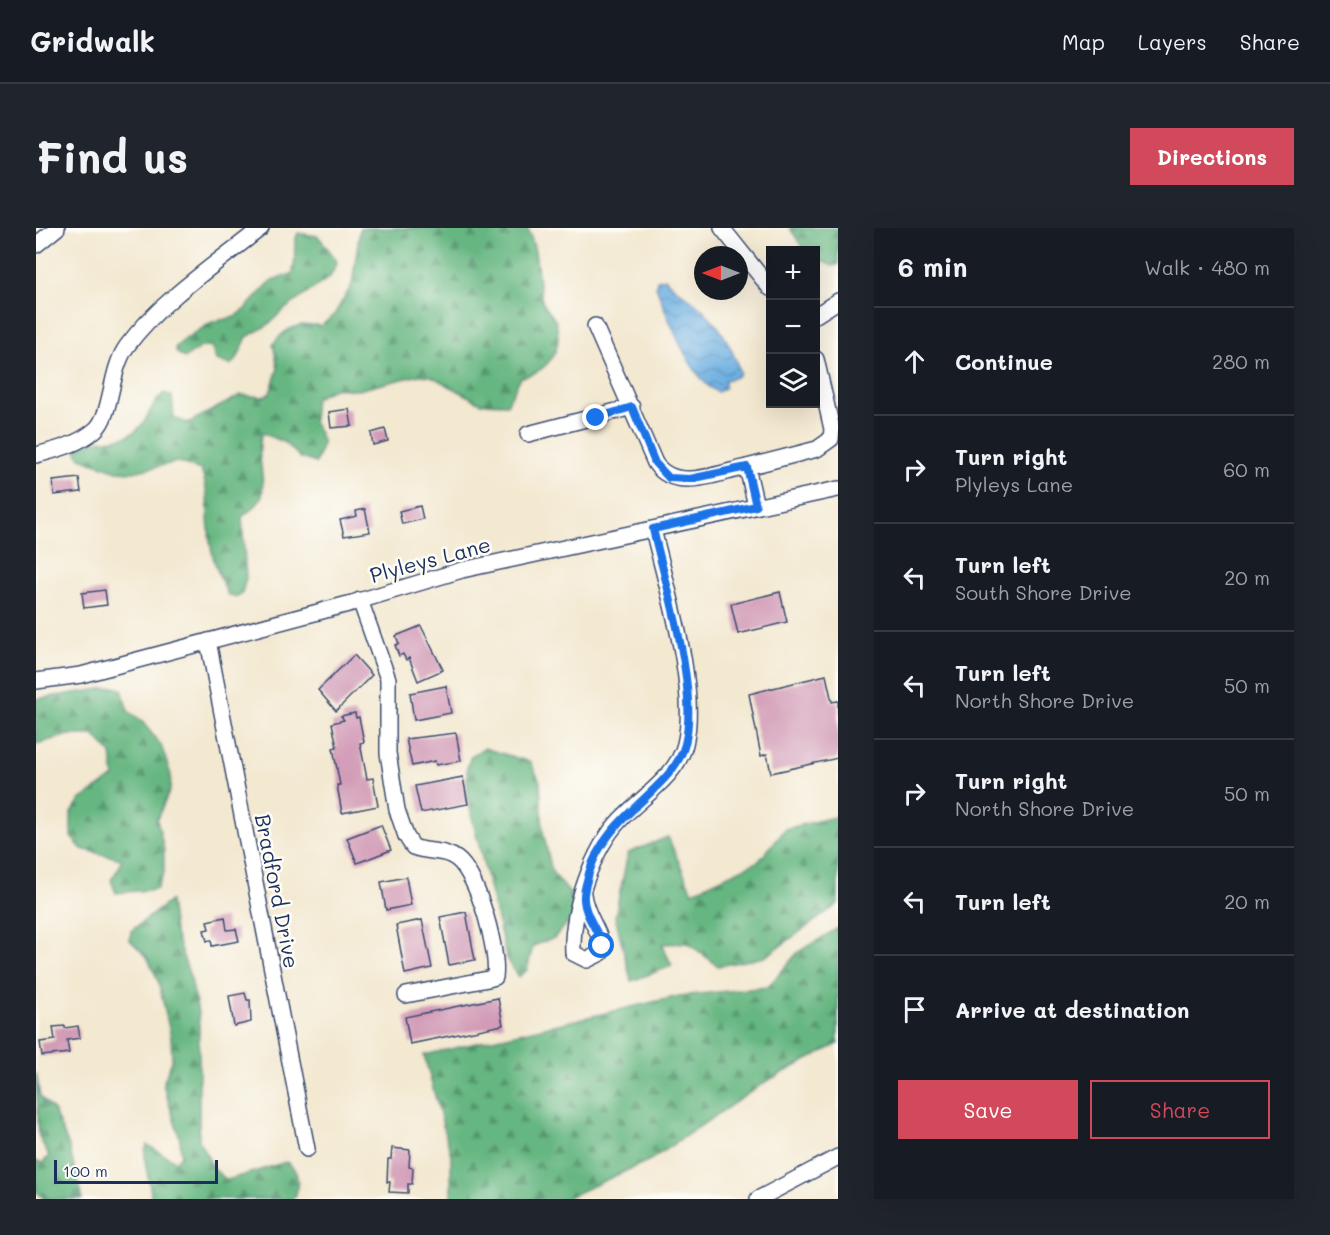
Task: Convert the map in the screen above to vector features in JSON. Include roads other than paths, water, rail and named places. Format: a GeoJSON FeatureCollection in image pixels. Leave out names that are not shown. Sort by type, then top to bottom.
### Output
{"type":"FeatureCollection","features":[{"type":"Feature","properties":{"kind":"street"},"geometry":{"type":"LineString","coordinates":[[36,245],[57,228]]}},
{"type":"Feature","properties":{"kind":"street"},"geometry":{"type":"LineString","coordinates":[[36,455],[81,441],[96,429],[105,416],[119,359],[128,345],[177,296],[261,228]]}},
{"type":"Feature","properties":{"kind":"street"},"geometry":{"type":"LineString","coordinates":[[722,228],[766,282]]}},
{"type":"Feature","properties":{"kind":"street"},"geometry":{"type":"LineString","coordinates":[[820,312],[838,301]]}},
{"type":"Feature","properties":{"kind":"street"},"geometry":{"type":"LineString","coordinates":[[595,326],[655,463],[669,478],[690,479],[817,449],[831,439],[832,429],[820,376]]}},
{"type":"Feature","properties":{"kind":"street"},"geometry":{"type":"LineString","coordinates":[[528,434],[632,407]]}},
{"type":"Feature","properties":{"kind":"street"},"geometry":{"type":"LineString","coordinates":[[747,467],[756,506]]}},
{"type":"Feature","properties":{"kind":"street","name":"Plyleys Lane"},"geometry":{"type":"LineString","coordinates":[[36,681],[81,675],[360,600],[462,570],[838,489]]}},
{"type":"Feature","properties":{"kind":"street"},"geometry":{"type":"LineString","coordinates":[[583,894],[590,869],[602,842],[619,821],[672,768],[685,747],[689,706],[684,668],[653,529]]}},
{"type":"Feature","properties":{"kind":"street"},"geometry":{"type":"LineString","coordinates":[[360,600],[388,679],[388,753],[398,810],[406,836],[413,847],[448,853],[460,861],[470,875],[489,926],[497,965],[495,976],[489,980],[406,995]]}},
{"type":"Feature","properties":{"kind":"street","name":"Bradford Drive"},"geometry":{"type":"LineString","coordinates":[[208,641],[307,1149]]}},
{"type":"Feature","properties":{"kind":"street"},"geometry":{"type":"LineString","coordinates":[[758,1199],[838,1157]]}},
{"type":"Feature","properties":{"kind":"water"},"geometry":{"type":"Polygon","coordinates":[[[665,278],[705,311],[732,350],[740,373],[736,377],[725,380],[725,387],[718,392],[708,386],[698,375],[681,345],[656,286],[657,280],[665,278]]]}}]}
